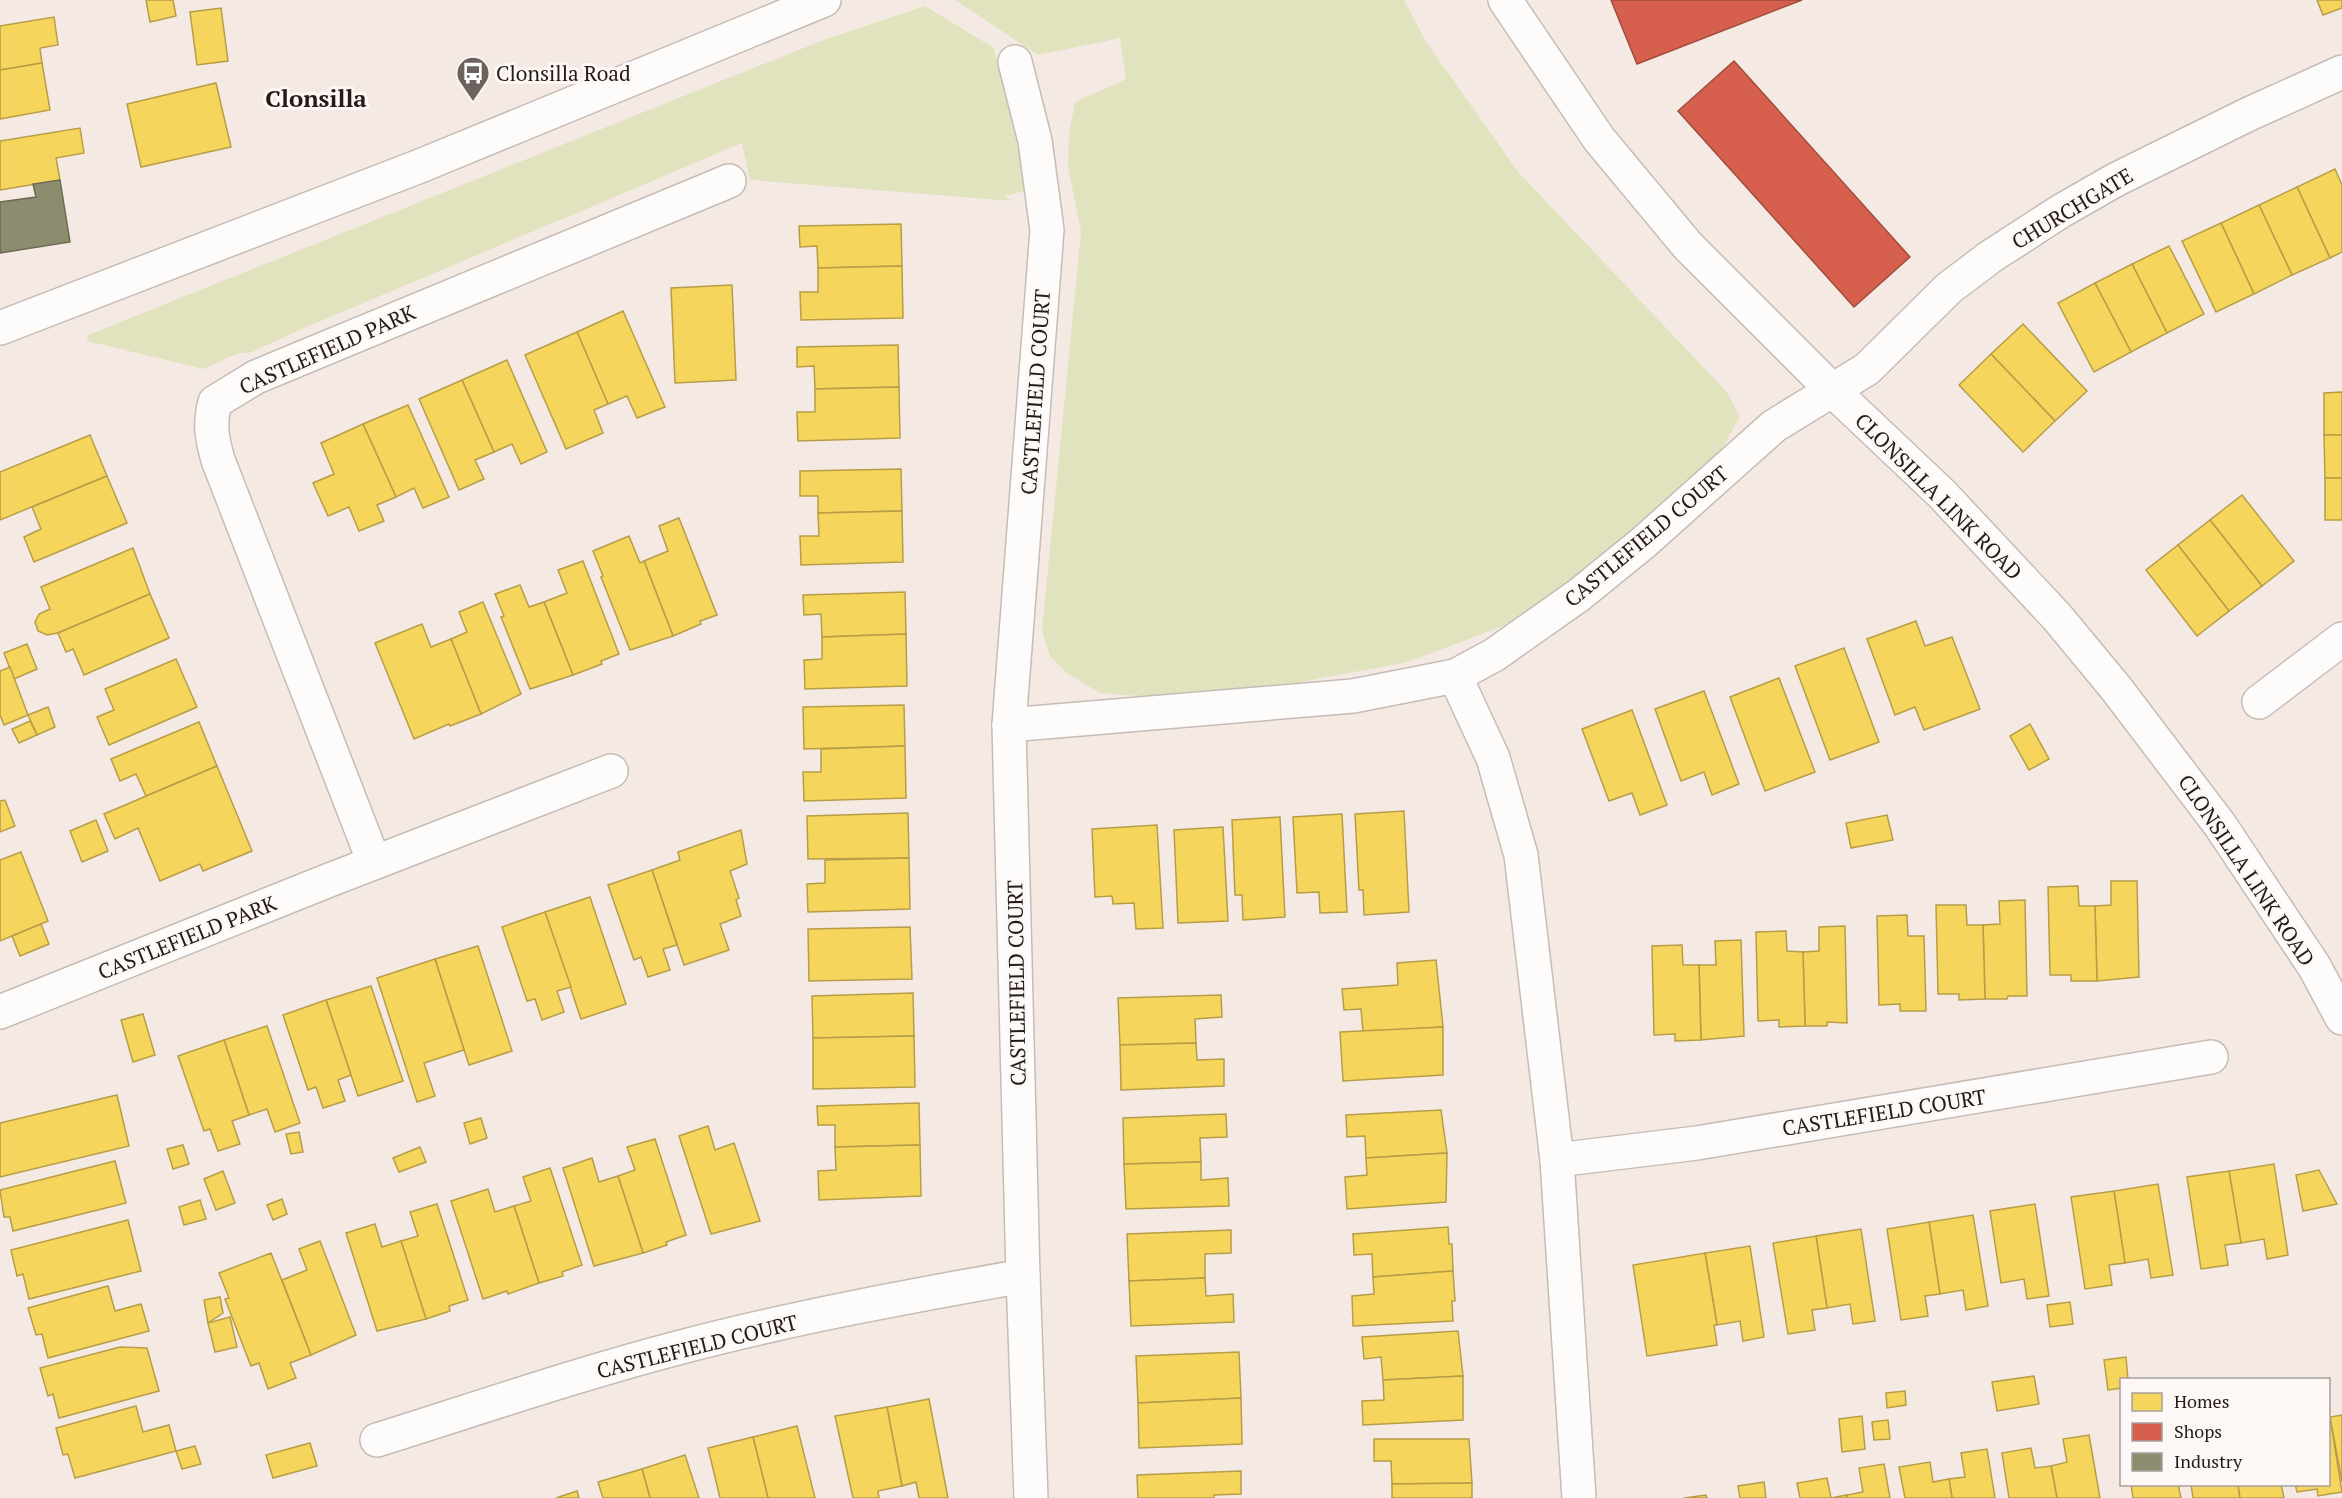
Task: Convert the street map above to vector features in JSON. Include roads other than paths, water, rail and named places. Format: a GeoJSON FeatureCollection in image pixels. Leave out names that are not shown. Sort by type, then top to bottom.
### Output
{"type":"FeatureCollection","features":[{"type":"Feature","properties":{"kind":"street"},"geometry":{"type":"LineString","coordinates":[[0,328],[420,166],[824,0]]}},
{"type":"Feature","properties":{"kind":"street","name":"CLONSILLA LINK ROAD"},"geometry":{"type":"LineString","coordinates":[[1505,0],[1599,139],[1688,246],[1832,390],[1942,494],[2057,617],[2115,687],[2220,825],[2314,966],[2342,1018]]}},
{"type":"Feature","properties":{"kind":"street","name":"CASTLEFIELD COURT"},"geometry":{"type":"LineString","coordinates":[[1015,62],[1035,141],[1047,230],[1009,725],[1031,1498]]}},
{"type":"Feature","properties":{"kind":"street","name":"CHURCHGATE"},"geometry":{"type":"LineString","coordinates":[[1832,390],[1867,369],[1949,288],[1990,257],[2061,211],[2117,179],[2249,114],[2342,72]]}},
{"type":"Feature","properties":{"kind":"street","name":"CASTLEFIELD PARK"},"geometry":{"type":"LineString","coordinates":[[374,862],[218,460],[210,431],[215,402],[256,377],[729,181]]}},
{"type":"Feature","properties":{"kind":"street","name":"CASTLEFIELD COURT"},"geometry":{"type":"LineString","coordinates":[[1009,725],[1353,696],[1455,676],[1494,655],[1579,595],[1643,543],[1774,426],[1832,390]]}},
{"type":"Feature","properties":{"kind":"street"},"geometry":{"type":"LineString","coordinates":[[2259,702],[2342,639]]}},
{"type":"Feature","properties":{"kind":"street"},"geometry":{"type":"LineString","coordinates":[[1455,676],[1493,758],[1521,855],[1557,1160],[1579,1498]]}},
{"type":"Feature","properties":{"kind":"street","name":"CASTLEFIELD PARK"},"geometry":{"type":"LineString","coordinates":[[0,1012],[374,862],[610,771]]}},
{"type":"Feature","properties":{"kind":"street","name":"CASTLEFIELD COURT"},"geometry":{"type":"LineString","coordinates":[[1557,1160],[1697,1143],[2211,1057]]}},
{"type":"Feature","properties":{"kind":"street","name":"CASTLEFIELD COURT"},"geometry":{"type":"LineString","coordinates":[[377,1440],[566,1379],[720,1337],[909,1297],[1023,1276]]}},
{"type":"Feature","properties":{"kind":"place","name":"Clonsilla Road"},"geometry":{"type":"Point","coordinates":[473,102]}},
{"type":"Feature","properties":{"kind":"district","name":"Clonsilla"},"geometry":{"type":"Point","coordinates":[316,98]}}]}
